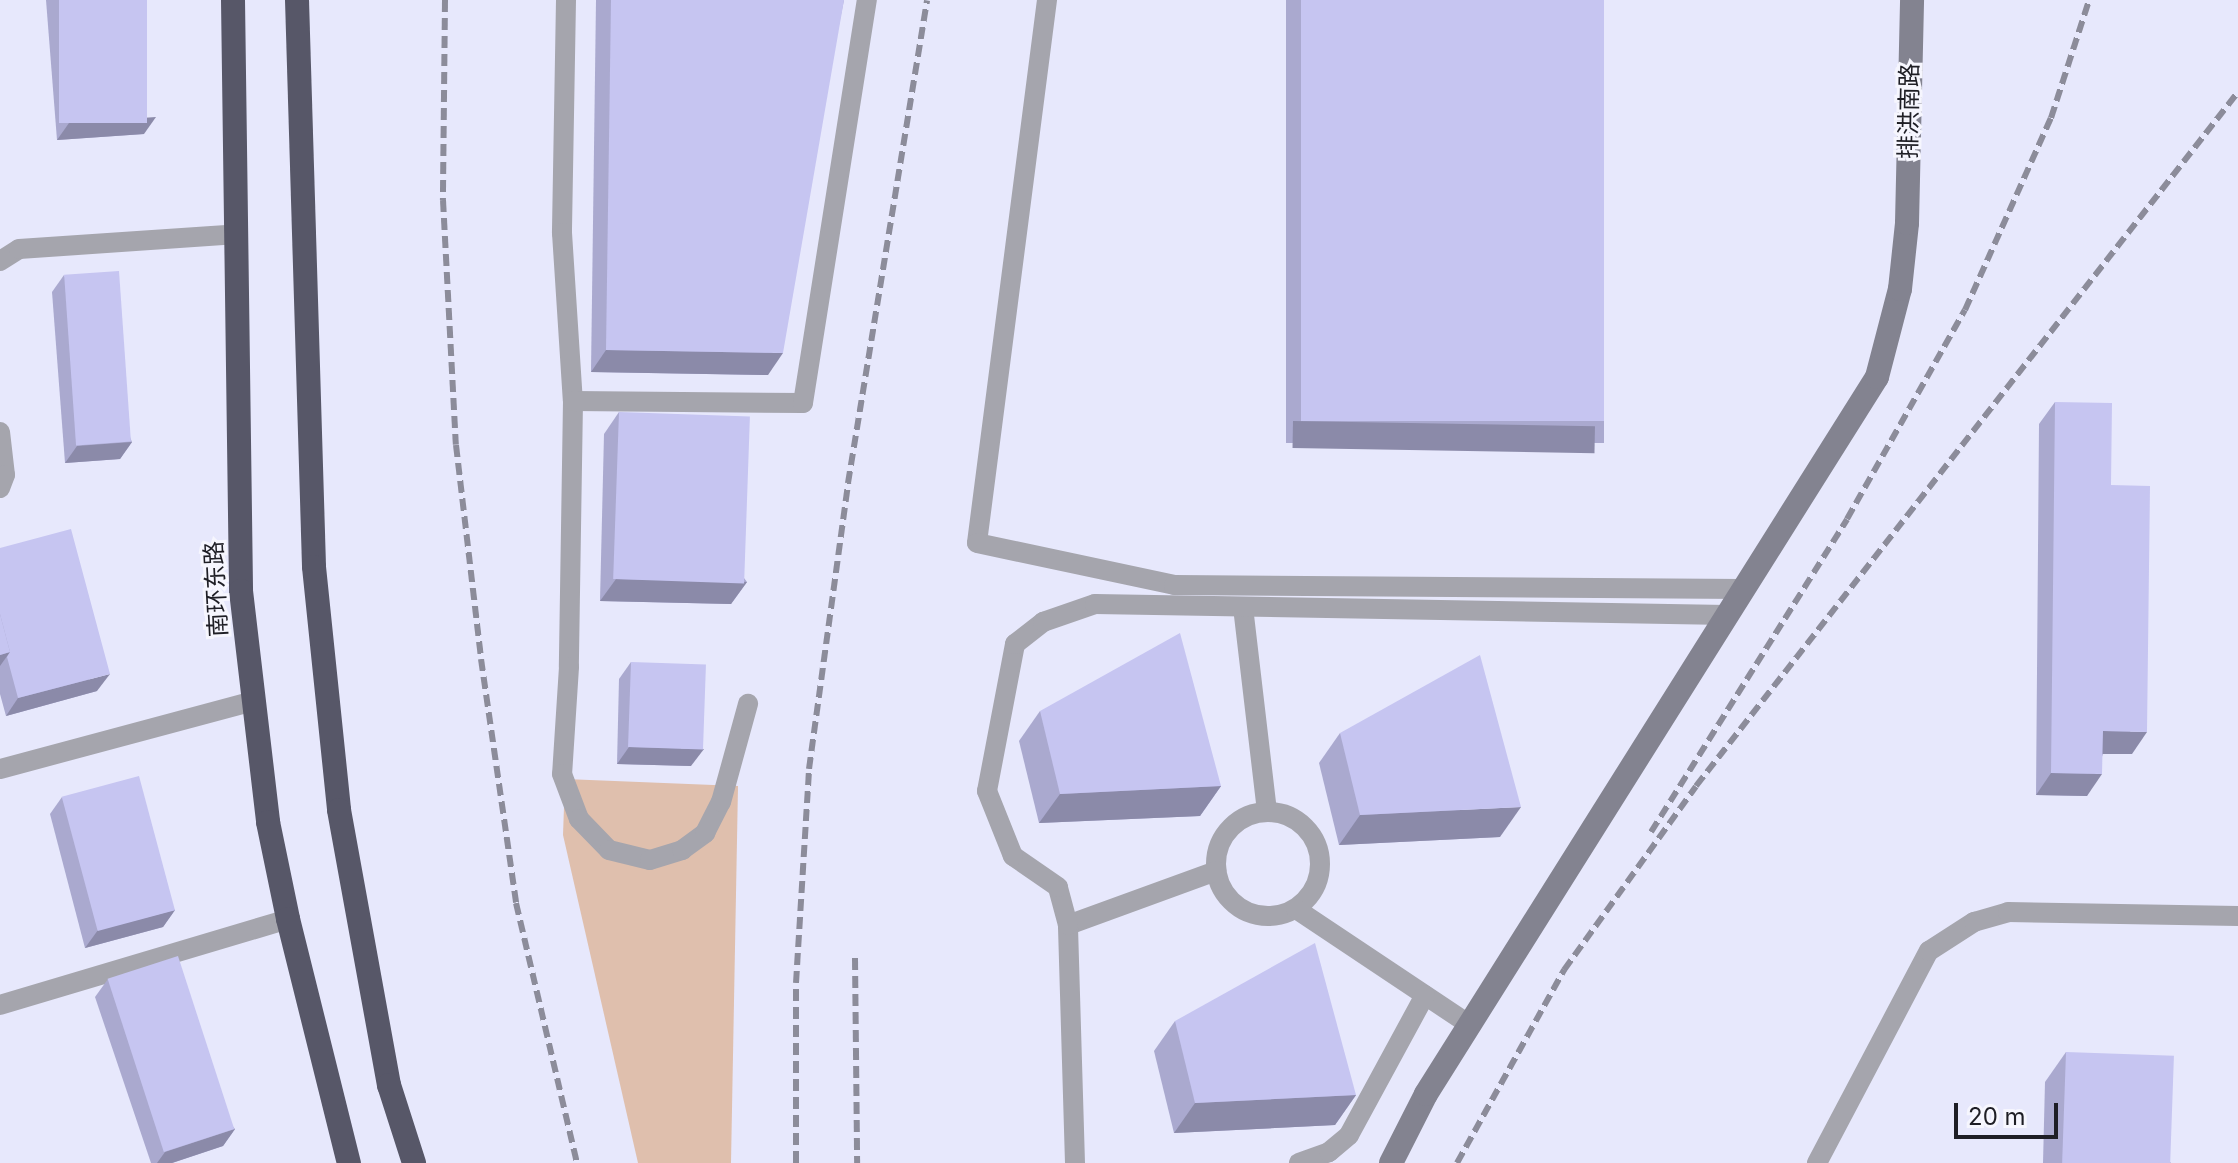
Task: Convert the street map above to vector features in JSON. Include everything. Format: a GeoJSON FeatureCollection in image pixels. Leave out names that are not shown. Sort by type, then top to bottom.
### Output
{"type":"FeatureCollection","features":[{"type":"Feature","properties":{"kind":"highway","name":"南环东路"},"geometry":{"type":"LineString","coordinates":[[233,0],[241,591],[268,822],[288,919],[349,1163]]}},
{"type":"Feature","properties":{"kind":"highway"},"geometry":{"type":"LineString","coordinates":[[297,0],[314,567],[318,613],[339,810],[389,1085],[414,1163]]}},
{"type":"Feature","properties":{"kind":"street","name":"排洪南路"},"geometry":{"type":"LineString","coordinates":[[1391,1163],[1426,1094],[1877,377],[1900,289],[1907,223],[1912,0]]}},
{"type":"Feature","properties":{"kind":"lane"},"geometry":{"type":"LineString","coordinates":[[566,0],[562,233],[573,401],[569,667],[562,774],[579,819],[609,850],[650,860],[682,850],[705,833],[721,802],[748,704]]}},
{"type":"Feature","properties":{"kind":"lane"},"geometry":{"type":"LineString","coordinates":[[573,401],[803,403],[867,0]]}},
{"type":"Feature","properties":{"kind":"lane"},"geometry":{"type":"LineString","coordinates":[[1047,0],[977,543],[1174,585],[1743,589]]}},
{"type":"Feature","properties":{"kind":"lane"},"geometry":{"type":"LineString","coordinates":[[0,261],[19,249],[237,234]]}},
{"type":"Feature","properties":{"kind":"lane"},"geometry":{"type":"LineString","coordinates":[[0,432],[5,475],[0,488]]}},
{"type":"Feature","properties":{"kind":"lane"},"geometry":{"type":"LineString","coordinates":[[1075,1163],[1068,925],[1058,887],[1013,856],[987,791],[1015,644],[1043,622],[1095,604],[1727,615]]}},
{"type":"Feature","properties":{"kind":"lane"},"geometry":{"type":"LineString","coordinates":[[1243,607],[1267,811]]}},
{"type":"Feature","properties":{"kind":"lane"},"geometry":{"type":"LineString","coordinates":[[0,769],[254,701]]}},
{"type":"Feature","properties":{"kind":"lane"},"geometry":{"type":"LineString","coordinates":[[1267,811],[1285,814],[1300,822],[1319,850],[1321,867],[1318,883],[1296,909],[1262,917],[1246,912],[1231,902],[1216,871],[1217,853],[1235,823],[1267,811]]}},
{"type":"Feature","properties":{"kind":"lane"},"geometry":{"type":"LineString","coordinates":[[1068,925],[1216,871]]}},
{"type":"Feature","properties":{"kind":"lane"},"geometry":{"type":"LineString","coordinates":[[1296,909],[1470,1025]]}},
{"type":"Feature","properties":{"kind":"lane"},"geometry":{"type":"LineString","coordinates":[[1817,1163],[1929,951],[1974,922],[2008,912],[2238,916]]}},
{"type":"Feature","properties":{"kind":"lane"},"geometry":{"type":"LineString","coordinates":[[0,1005],[288,919]]}},
{"type":"Feature","properties":{"kind":"lane"},"geometry":{"type":"LineString","coordinates":[[1299,1163],[1329,1152],[1349,1135],[1425,995]]}},
{"type":"Feature","properties":{"kind":"shaded area"},"geometry":{"type":"Polygon","coordinates":[[[565,779],[738,786],[731,1163],[638,1163],[563,835],[565,779]]]}},
{"type":"Feature","properties":{"kind":"building"},"geometry":{"type":"Polygon","coordinates":[[[59,0],[147,0],[147,123],[59,123],[59,0]]]}},
{"type":"Feature","properties":{"kind":"building"},"geometry":{"type":"Polygon","coordinates":[[[611,0],[844,0],[783,353],[606,350],[611,0]]]}},
{"type":"Feature","properties":{"kind":"building"},"geometry":{"type":"Polygon","coordinates":[[[1301,0],[1604,0],[1604,421],[1301,421],[1301,0]]]}},
{"type":"Feature","properties":{"kind":"building"},"geometry":{"type":"Polygon","coordinates":[[[119,271],[131,442],[76,445],[64,275],[119,271]]]}},
{"type":"Feature","properties":{"kind":"building"},"geometry":{"type":"Polygon","coordinates":[[[2055,402],[2112,403],[2111,485],[2150,486],[2147,732],[2103,731],[2102,774],[2051,773],[2055,402]]]}},
{"type":"Feature","properties":{"kind":"building"},"geometry":{"type":"Polygon","coordinates":[[[619,412],[750,417],[744,583],[613,579],[619,412]]]}},
{"type":"Feature","properties":{"kind":"building"},"geometry":{"type":"Polygon","coordinates":[[[71,529],[110,674],[18,698],[0,614],[0,548],[71,529]]]}},
{"type":"Feature","properties":{"kind":"building"},"geometry":{"type":"Polygon","coordinates":[[[0,614],[10,652],[0,655],[0,614]]]}},
{"type":"Feature","properties":{"kind":"building"},"geometry":{"type":"Polygon","coordinates":[[[1180,633],[1221,786],[1060,794],[1040,711],[1180,633]]]}},
{"type":"Feature","properties":{"kind":"building"},"geometry":{"type":"Polygon","coordinates":[[[1480,655],[1521,807],[1360,815],[1340,733],[1480,655]]]}},
{"type":"Feature","properties":{"kind":"building"},"geometry":{"type":"Polygon","coordinates":[[[631,662],[706,665],[703,750],[628,747],[631,662]]]}},
{"type":"Feature","properties":{"kind":"building"},"geometry":{"type":"Polygon","coordinates":[[[139,776],[175,910],[98,931],[62,797],[139,776]]]}},
{"type":"Feature","properties":{"kind":"building"},"geometry":{"type":"Polygon","coordinates":[[[1315,943],[1356,1095],[1195,1103],[1175,1021],[1315,943]]]}},
{"type":"Feature","properties":{"kind":"building"},"geometry":{"type":"Polygon","coordinates":[[[178,956],[234,1129],[164,1152],[108,979],[178,956]]]}},
{"type":"Feature","properties":{"kind":"building"},"geometry":{"type":"Polygon","coordinates":[[[2066,1052],[2174,1056],[2170,1163],[2062,1163],[2066,1052]]]}},
{"type":"Feature","properties":{"kind":"railway"},"geometry":{"type":"LineString","coordinates":[[445,0],[443,200],[456,445],[481,659],[516,903],[577,1163]]}},
{"type":"Feature","properties":{"kind":"railway"},"geometry":{"type":"LineString","coordinates":[[796,1163],[796,983],[809,769],[848,483],[927,0]]}},
{"type":"Feature","properties":{"kind":"railway"},"geometry":{"type":"LineString","coordinates":[[1651,832],[1847,519],[1965,310],[2051,118],[2089,0]]}},
{"type":"Feature","properties":{"kind":"railway"},"geometry":{"type":"LineString","coordinates":[[1457,1163],[1564,970],[1696,786],[2238,92]]}},
{"type":"Feature","properties":{"kind":"railway"},"geometry":{"type":"LineString","coordinates":[[855,958],[857,1163]]}}]}
